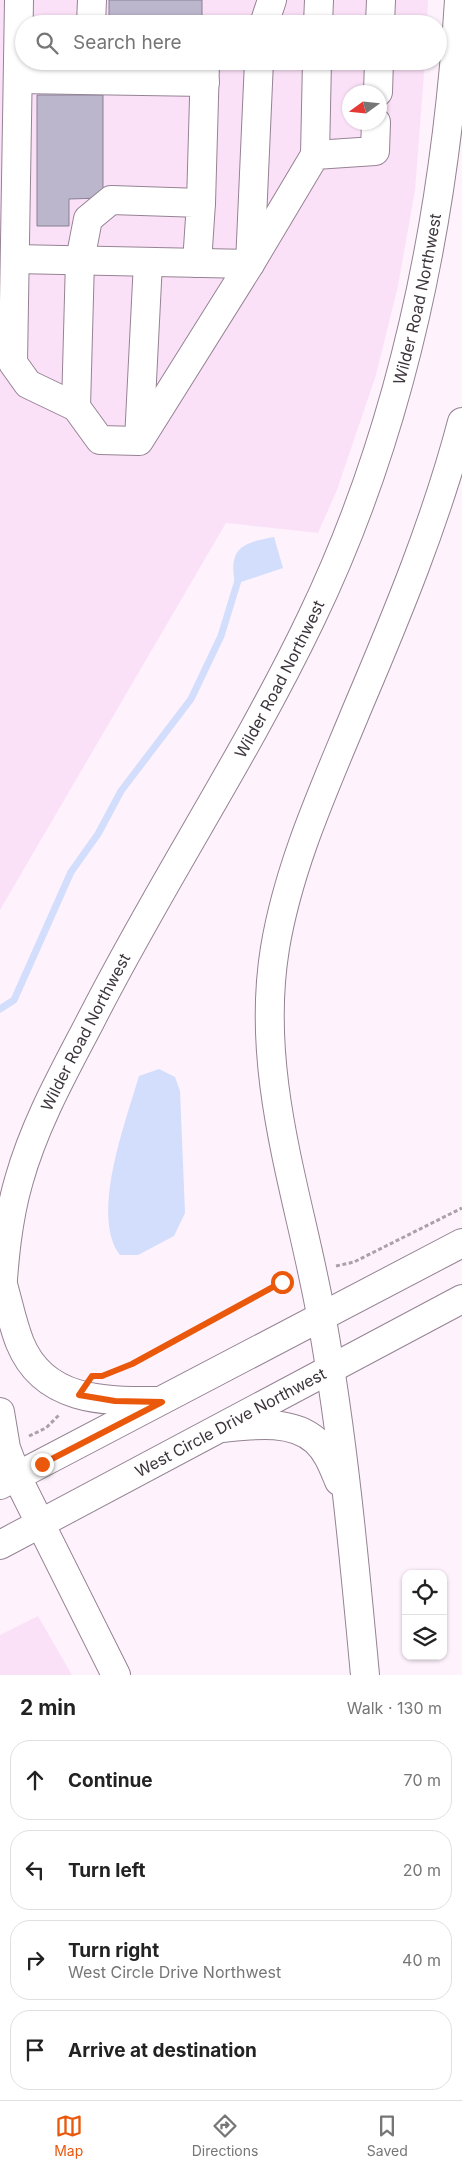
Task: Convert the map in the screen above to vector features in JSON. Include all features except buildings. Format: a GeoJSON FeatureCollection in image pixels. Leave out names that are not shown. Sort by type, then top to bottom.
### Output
{"type":"FeatureCollection","features":[{"type":"Feature","properties":{"kind":"main road"},"geometry":{"type":"LineString","coordinates":[[20,0],[20,15]]}},
{"type":"Feature","properties":{"kind":"main road"},"geometry":{"type":"LineString","coordinates":[[91,15],[92,0]]}},
{"type":"Feature","properties":{"kind":"main road"},"geometry":{"type":"LineString","coordinates":[[267,15],[272,0]]}},
{"type":"Feature","properties":{"kind":"main road"},"geometry":{"type":"LineString","coordinates":[[318,15],[319,0]]}},
{"type":"Feature","properties":{"kind":"main road"},"geometry":{"type":"LineString","coordinates":[[380,15],[381,0]]}},
{"type":"Feature","properties":{"kind":"main road","name":"Wilder Road Northwest"},"geometry":{"type":"LineString","coordinates":[[0,1319],[2,1280],[10,1220],[18,1182],[35,1131],[57,1084],[127,950],[265,710],[315,610],[350,528],[370,474],[399,379],[435,227],[449,122],[459,0]]}},
{"type":"Feature","properties":{"kind":"main road"},"geometry":{"type":"LineString","coordinates":[[18,70],[14,363],[28,384],[76,407],[100,440],[139,441]]}},
{"type":"Feature","properties":{"kind":"main road"},"geometry":{"type":"LineString","coordinates":[[18,79],[89,70],[206,72],[197,263]]}},
{"type":"Feature","properties":{"kind":"main road"},"geometry":{"type":"LineString","coordinates":[[250,264],[259,70]]}},
{"type":"Feature","properties":{"kind":"main road"},"geometry":{"type":"LineString","coordinates":[[139,441],[250,264],[315,155],[317,70]]}},
{"type":"Feature","properties":{"kind":"main road"},"geometry":{"type":"LineString","coordinates":[[378,85],[379,70]]}},
{"type":"Feature","properties":{"kind":"main road"},"geometry":{"type":"LineString","coordinates":[[315,155],[375,151],[376,130]]}},
{"type":"Feature","properties":{"kind":"main road"},"geometry":{"type":"LineString","coordinates":[[76,407],[80,260],[88,219],[111,200],[201,203]]}},
{"type":"Feature","properties":{"kind":"main road"},"geometry":{"type":"LineString","coordinates":[[15,259],[250,264]]}},
{"type":"Feature","properties":{"kind":"main road"},"geometry":{"type":"LineString","coordinates":[[139,441],[148,262]]}},
{"type":"Feature","properties":{"kind":"main road"},"geometry":{"type":"LineString","coordinates":[[365,1675],[348,1501],[330,1369],[322,1317],[280,1126],[271,1068],[270,1013],[276,948],[291,882],[303,844],[409,586],[448,477],[462,422]]}},
{"type":"Feature","properties":{"kind":"main road"},"geometry":{"type":"LineString","coordinates":[[8,1481],[162,1402],[462,1243]]}},
{"type":"Feature","properties":{"kind":"main road"},"geometry":{"type":"LineString","coordinates":[[2,1280],[20,1345],[29,1361],[57,1387],[79,1395],[115,1401],[162,1402]]}},
{"type":"Feature","properties":{"kind":"main road","name":"West Circle Drive Northwest"},"geometry":{"type":"LineString","coordinates":[[0,1545],[462,1299]]}},
{"type":"Feature","properties":{"kind":"main road"},"geometry":{"type":"LineString","coordinates":[[0,1412],[6,1448],[8,1481],[40,1525],[116,1675]]}},
{"type":"Feature","properties":{"kind":"main road"},"geometry":{"type":"LineString","coordinates":[[222,1428],[245,1425],[274,1426],[307,1435],[329,1457],[348,1501]]}},
{"type":"Feature","properties":{"kind":"path"},"geometry":{"type":"LineString","coordinates":[[107,1374],[132,1364],[282,1282],[312,1272],[354,1262],[462,1208]]}},
{"type":"Feature","properties":{"kind":"path"},"geometry":{"type":"LineString","coordinates":[[6,1448],[46,1428],[79,1395]]}},
{"type":"Feature","properties":{"kind":"shaded area"},"geometry":{"type":"Polygon","coordinates":[[[0,0],[428,0],[427,15],[15,15],[15,70],[424,70],[415,191],[398,286],[376,375],[337,490],[318,533],[226,523],[0,910],[0,0]]]}},
{"type":"Feature","properties":{"kind":"shaded area"},"geometry":{"type":"Polygon","coordinates":[[[38,1616],[72,1675],[0,1675],[0,1635],[38,1616]]]}},
{"type":"Feature","properties":{"kind":"water"},"geometry":{"type":"Polygon","coordinates":[[[274,537],[283,568],[235,584],[234,562],[240,549],[253,542],[274,537]]]}},
{"type":"Feature","properties":{"kind":"water"},"geometry":{"type":"Polygon","coordinates":[[[159,1069],[175,1077],[180,1091],[185,1213],[174,1236],[138,1255],[120,1255],[112,1238],[108,1216],[113,1167],[139,1076],[159,1069]]]}},
{"type":"Feature","properties":{"kind":"waterway"},"geometry":{"type":"LineString","coordinates":[[0,1009],[14,1000],[71,872],[98,834],[121,791],[191,699],[221,636],[240,574]]}},
{"type":"Feature","properties":{"kind":"route"},"geometry":{"type":"LineString","coordinates":[[42,1464],[162,1402],[115,1401],[79,1395],[92,1376],[102,1376],[132,1364],[282,1282]]}}]}
